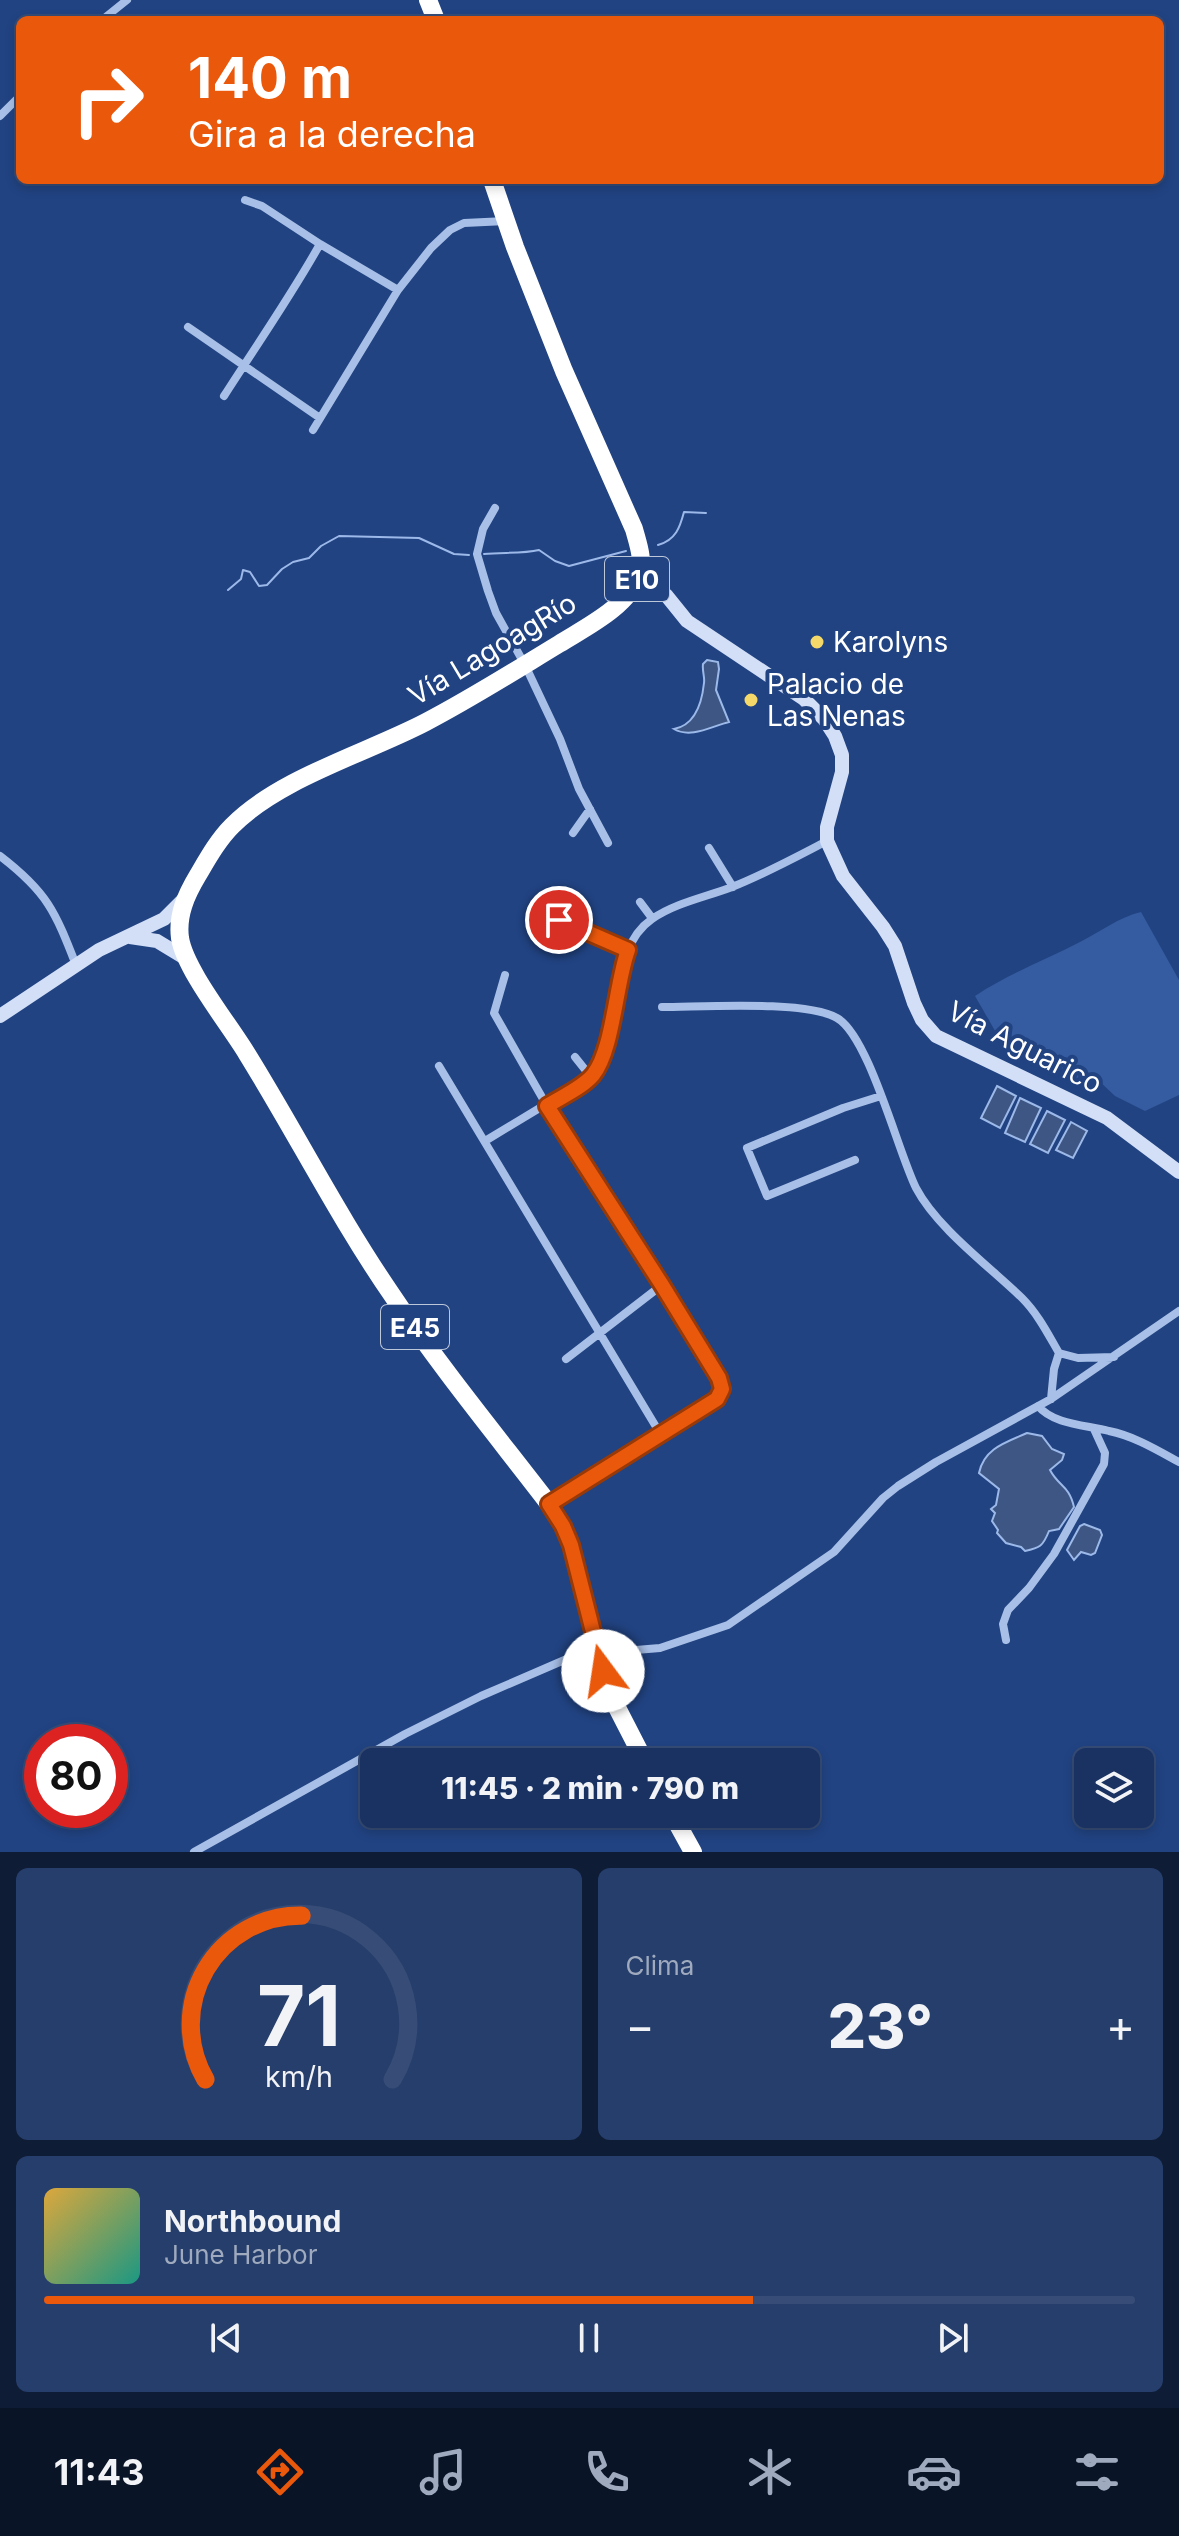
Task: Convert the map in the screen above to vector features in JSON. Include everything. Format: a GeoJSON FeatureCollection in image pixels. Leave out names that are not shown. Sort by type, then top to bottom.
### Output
{"type":"FeatureCollection","features":[{"type":"Feature","properties":{"kind":"highway","name":"E10"},"geometry":{"type":"LineString","coordinates":[[493,184],[564,371],[634,529],[641,554],[640,573]]}},
{"type":"Feature","properties":{"kind":"highway","name":"Vía LagoagRío"},"geometry":{"type":"LineString","coordinates":[[186,896],[222,838],[255,807],[338,762],[427,721],[525,665],[587,627],[616,605],[629,592],[640,573]]}},
{"type":"Feature","properties":{"kind":"highway","name":"E45"},"geometry":{"type":"LineString","coordinates":[[186,896],[179,927],[185,958],[247,1053],[392,1295],[563,1526],[571,1545],[608,1690],[638,1748]]}},
{"type":"Feature","properties":{"kind":"highway"},"geometry":{"type":"LineString","coordinates":[[680,1828],[693,1852]]}},
{"type":"Feature","properties":{"kind":"street"},"geometry":{"type":"LineString","coordinates":[[107,16],[127,0]]}},
{"type":"Feature","properties":{"kind":"street"},"geometry":{"type":"LineString","coordinates":[[0,116],[16,100]]}},
{"type":"Feature","properties":{"kind":"street"},"geometry":{"type":"LineString","coordinates":[[245,200],[298,227],[320,244],[398,290]]}},
{"type":"Feature","properties":{"kind":"street"},"geometry":{"type":"LineString","coordinates":[[313,430],[398,290],[431,248],[450,230],[464,223],[507,221]]}},
{"type":"Feature","properties":{"kind":"street"},"geometry":{"type":"LineString","coordinates":[[224,396],[320,244]]}},
{"type":"Feature","properties":{"kind":"street"},"geometry":{"type":"LineString","coordinates":[[188,327],[320,418]]}},
{"type":"Feature","properties":{"kind":"street"},"geometry":{"type":"LineString","coordinates":[[495,508],[483,529],[477,554],[496,613],[525,665],[608,843]]}},
{"type":"Feature","properties":{"kind":"street"},"geometry":{"type":"LineString","coordinates":[[485,1141],[591,1077],[604,1049],[628,950],[641,928],[652,918],[733,887],[827,841],[827,827],[842,772],[842,755],[824,719],[804,699],[687,621],[666,595],[640,573]]}},
{"type":"Feature","properties":{"kind":"street"},"geometry":{"type":"LineString","coordinates":[[573,833],[590,809]]}},
{"type":"Feature","properties":{"kind":"street","name":"Vía Aguarico"},"geometry":{"type":"LineString","coordinates":[[827,841],[843,876],[895,946],[914,1003],[922,1020],[936,1036],[1107,1118],[1179,1172]]}},
{"type":"Feature","properties":{"kind":"street"},"geometry":{"type":"LineString","coordinates":[[709,848],[733,887]]}},
{"type":"Feature","properties":{"kind":"street"},"geometry":{"type":"LineString","coordinates":[[0,856],[39,889],[56,914],[76,965]]}},
{"type":"Feature","properties":{"kind":"street"},"geometry":{"type":"LineString","coordinates":[[0,1016],[99,950],[164,919],[186,896]]}},
{"type":"Feature","properties":{"kind":"street"},"geometry":{"type":"LineString","coordinates":[[640,902],[652,918]]}},
{"type":"Feature","properties":{"kind":"street"},"geometry":{"type":"LineString","coordinates":[[536,909],[628,950]]}},
{"type":"Feature","properties":{"kind":"street"},"geometry":{"type":"LineString","coordinates":[[130,937],[157,941],[185,958]]}},
{"type":"Feature","properties":{"kind":"street"},"geometry":{"type":"LineString","coordinates":[[505,975],[494,1013],[547,1106],[719,1378],[722,1389],[717,1399],[549,1504]]}},
{"type":"Feature","properties":{"kind":"street"},"geometry":{"type":"LineString","coordinates":[[662,1007],[817,1010],[842,1021],[849,1029],[881,1096],[910,1174],[923,1199],[991,1272],[1033,1311],[1059,1353],[1078,1358],[1115,1357]]}},
{"type":"Feature","properties":{"kind":"street"},"geometry":{"type":"LineString","coordinates":[[575,1057],[591,1077]]}},
{"type":"Feature","properties":{"kind":"street"},"geometry":{"type":"LineString","coordinates":[[439,1066],[661,1435]]}},
{"type":"Feature","properties":{"kind":"street"},"geometry":{"type":"LineString","coordinates":[[855,1160],[767,1196],[747,1148],[843,1108],[881,1096]]}},
{"type":"Feature","properties":{"kind":"street"},"geometry":{"type":"LineString","coordinates":[[566,1359],[662,1285]]}},
{"type":"Feature","properties":{"kind":"street"},"geometry":{"type":"LineString","coordinates":[[194,1852],[405,1734],[481,1696],[576,1655],[660,1648],[728,1625],[834,1552],[883,1498],[898,1486],[1051,1399],[1179,1311]]}},
{"type":"Feature","properties":{"kind":"street"},"geometry":{"type":"LineString","coordinates":[[1051,1399],[1059,1353]]}},
{"type":"Feature","properties":{"kind":"street"},"geometry":{"type":"LineString","coordinates":[[1038,1406],[1050,1417],[1141,1442],[1179,1462]]}},
{"type":"Feature","properties":{"kind":"street"},"geometry":{"type":"LineString","coordinates":[[1006,1640],[1003,1624],[1008,1610],[1054,1554],[1104,1464],[1105,1453],[1094,1429]]}},
{"type":"Feature","properties":{"kind":"shaded area"},"geometry":{"type":"Polygon","coordinates":[[[707,660],[718,662],[716,690],[729,722],[694,732],[681,732],[674,729],[687,723],[699,705],[704,681],[703,664],[707,660]]]}},
{"type":"Feature","properties":{"kind":"shaded area"},"geometry":{"type":"Polygon","coordinates":[[[1141,912],[1179,980],[1179,1095],[1145,1111],[1115,1096],[1097,1079],[1081,1082],[1024,1043],[998,1036],[975,996],[1117,921],[1141,912]]]}},
{"type":"Feature","properties":{"kind":"shaded area"},"geometry":{"type":"Polygon","coordinates":[[[997,1086],[1016,1096],[1000,1128],[981,1118],[997,1086]]]}},
{"type":"Feature","properties":{"kind":"shaded area"},"geometry":{"type":"Polygon","coordinates":[[[1020,1098],[1041,1108],[1025,1142],[1005,1133],[1020,1098]]]}},
{"type":"Feature","properties":{"kind":"shaded area"},"geometry":{"type":"Polygon","coordinates":[[[1047,1111],[1065,1120],[1048,1153],[1030,1144],[1047,1111]]]}},
{"type":"Feature","properties":{"kind":"shaded area"},"geometry":{"type":"Polygon","coordinates":[[[1071,1122],[1087,1131],[1073,1158],[1056,1150],[1071,1122]]]}},
{"type":"Feature","properties":{"kind":"shaded area"},"geometry":{"type":"Polygon","coordinates":[[[1027,1433],[1042,1436],[1052,1449],[1064,1454],[1062,1460],[1050,1470],[1069,1494],[1074,1507],[1059,1529],[1049,1531],[1040,1546],[1025,1551],[1006,1543],[997,1533],[992,1521],[995,1513],[991,1509],[996,1505],[999,1489],[979,1473],[991,1452],[1027,1433]]]}},
{"type":"Feature","properties":{"kind":"shaded area"},"geometry":{"type":"Polygon","coordinates":[[[1084,1524],[1100,1530],[1102,1535],[1095,1553],[1081,1552],[1074,1560],[1067,1550],[1084,1524]]]}},
{"type":"Feature","properties":{"kind":"waterway"},"geometry":{"type":"LineString","coordinates":[[658,545],[673,536],[684,512],[706,513]]}},
{"type":"Feature","properties":{"kind":"waterway"},"geometry":{"type":"LineString","coordinates":[[228,590],[241,579],[243,570],[250,572],[259,586],[267,585],[282,569],[309,558],[321,546],[339,536],[419,538],[454,554],[469,555]]}},
{"type":"Feature","properties":{"kind":"waterway"},"geometry":{"type":"LineString","coordinates":[[484,554],[539,550],[569,566],[626,551]]}},
{"type":"Feature","properties":{"kind":"place","name":"Karolyns"},"geometry":{"type":"Point","coordinates":[817,642]}},
{"type":"Feature","properties":{"kind":"place","name":"Palacio de Las Nenas"},"geometry":{"type":"Point","coordinates":[751,700]}},
{"type":"Feature","properties":{"kind":"route"},"geometry":{"type":"LineString","coordinates":[[559,920],[628,950],[598,1067],[591,1077],[547,1106],[662,1285],[719,1378],[722,1389],[717,1399],[549,1504],[571,1545],[603,1671]]}}]}
